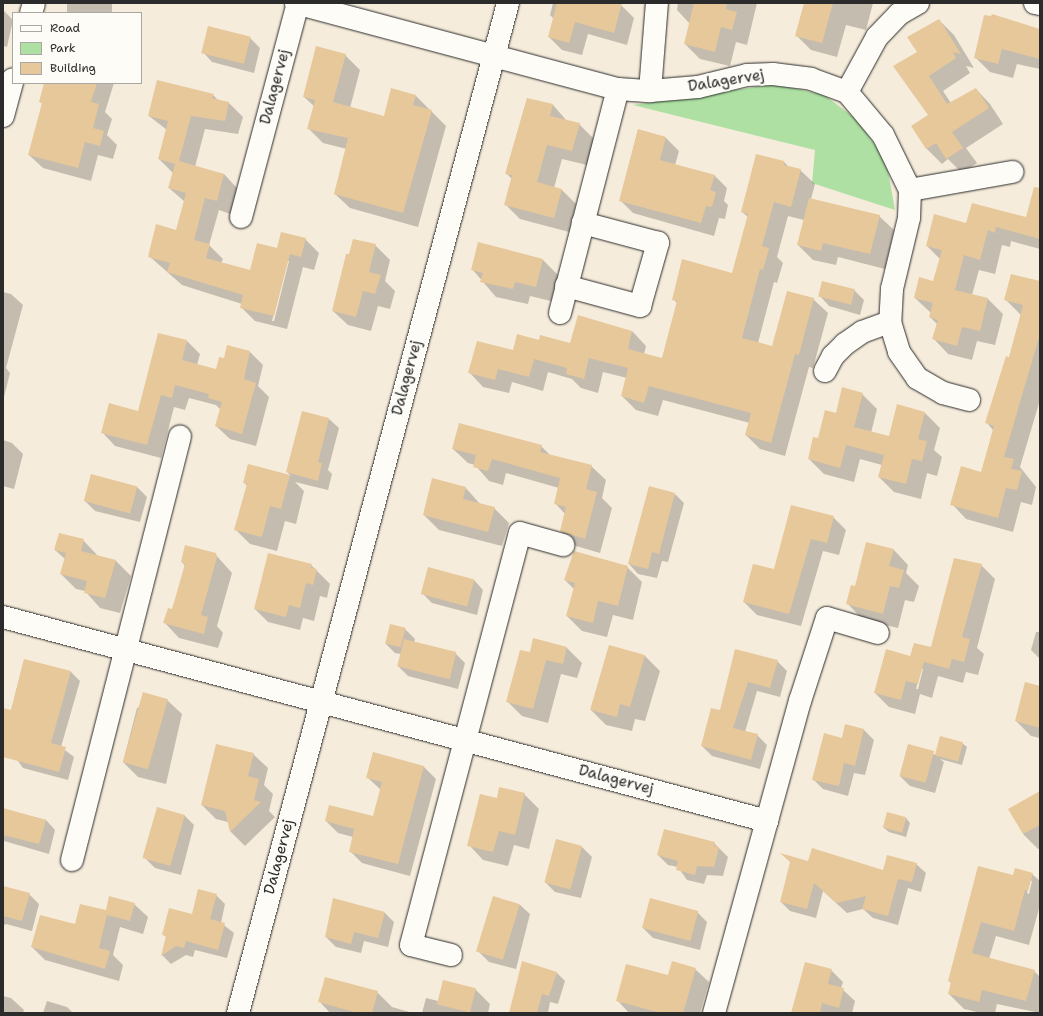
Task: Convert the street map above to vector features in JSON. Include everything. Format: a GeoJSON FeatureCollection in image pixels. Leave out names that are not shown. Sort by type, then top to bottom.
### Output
{"type":"FeatureCollection","features":[{"type":"Feature","properties":{"kind":"street","name":"Dalagervej"},"geometry":{"type":"LineString","coordinates":[[241,217],[297,3],[618,89],[650,91],[698,87],[747,75],[773,74],[811,79],[847,92]]}},
{"type":"Feature","properties":{"kind":"street","name":"Dalagervej"},"geometry":{"type":"LineString","coordinates":[[238,1013],[320,701],[508,3]]}},
{"type":"Feature","properties":{"kind":"street"},"geometry":{"type":"LineString","coordinates":[[650,91],[657,3]]}},
{"type":"Feature","properties":{"kind":"street"},"geometry":{"type":"LineString","coordinates":[[918,3],[899,14],[877,37],[847,92],[883,135],[910,190],[909,218],[892,289],[890,322],[898,352],[917,378],[943,393],[969,400]]}},
{"type":"Feature","properties":{"kind":"street"},"geometry":{"type":"LineString","coordinates":[[1035,3],[1040,4]]}},
{"type":"Feature","properties":{"kind":"street"},"geometry":{"type":"LineString","coordinates":[[3,116],[12,83]]}},
{"type":"Feature","properties":{"kind":"street"},"geometry":{"type":"LineString","coordinates":[[560,313],[618,89]]}},
{"type":"Feature","properties":{"kind":"street"},"geometry":{"type":"LineString","coordinates":[[910,190],[1012,172]]}},
{"type":"Feature","properties":{"kind":"street"},"geometry":{"type":"LineString","coordinates":[[566,286],[640,306],[658,243],[583,223]]}},
{"type":"Feature","properties":{"kind":"street"},"geometry":{"type":"LineString","coordinates":[[825,371],[833,356],[845,344],[862,332],[890,322]]}},
{"type":"Feature","properties":{"kind":"street"},"geometry":{"type":"LineString","coordinates":[[72,860],[180,437]]}},
{"type":"Feature","properties":{"kind":"street"},"geometry":{"type":"LineString","coordinates":[[451,955],[411,945],[520,533],[563,545]]}},
{"type":"Feature","properties":{"kind":"street","name":"Dalagervej"},"geometry":{"type":"LineString","coordinates":[[3,617],[767,821]]}},
{"type":"Feature","properties":{"kind":"street"},"geometry":{"type":"LineString","coordinates":[[714,1013],[767,821],[827,618],[878,633]]}},
{"type":"Feature","properties":{"kind":"green space"},"geometry":{"type":"Polygon","coordinates":[[[776,84],[824,95],[855,118],[886,160],[895,210],[812,183],[815,150],[633,105],[776,84]]]}},
{"type":"Feature","properties":{"kind":"building"},"geometry":{"type":"Polygon","coordinates":[[[557,3],[622,3],[614,33],[575,22],[569,43],[548,37],[557,3]]]}},
{"type":"Feature","properties":{"kind":"building"},"geometry":{"type":"Polygon","coordinates":[[[694,3],[727,3],[726,9],[737,12],[732,30],[721,27],[715,52],[684,44],[694,3]]]}},
{"type":"Feature","properties":{"kind":"building"},"geometry":{"type":"Polygon","coordinates":[[[804,3],[833,3],[822,43],[795,36],[804,3]]]}},
{"type":"Feature","properties":{"kind":"building"},"geometry":{"type":"Polygon","coordinates":[[[992,14],[1040,29],[1040,59],[1002,49],[998,64],[974,58],[984,15],[991,16],[992,14]]]}},
{"type":"Feature","properties":{"kind":"building"},"geometry":{"type":"Polygon","coordinates":[[[939,19],[961,54],[953,52],[956,58],[929,76],[947,104],[976,88],[989,108],[952,132],[963,148],[946,159],[936,143],[926,149],[911,126],[928,115],[893,66],[917,52],[907,37],[939,19]]]}},
{"type":"Feature","properties":{"kind":"building"},"geometry":{"type":"Polygon","coordinates":[[[208,26],[251,37],[244,64],[201,53],[208,26]]]}},
{"type":"Feature","properties":{"kind":"building"},"geometry":{"type":"Polygon","coordinates":[[[316,46],[346,54],[333,102],[384,116],[391,88],[416,95],[413,105],[432,110],[403,213],[334,194],[348,138],[307,129],[315,100],[303,97],[316,46]]]}},
{"type":"Feature","properties":{"kind":"building"},"geometry":{"type":"Polygon","coordinates":[[[157,80],[214,94],[212,98],[229,102],[225,121],[191,116],[179,161],[224,174],[217,201],[205,198],[194,240],[210,244],[206,258],[250,270],[257,243],[277,248],[281,232],[306,238],[301,257],[290,254],[274,316],[240,308],[243,295],[167,272],[170,263],[148,257],[156,224],[176,230],[186,193],[168,188],[175,164],[158,159],[168,121],[148,116],[157,80]]]}},
{"type":"Feature","properties":{"kind":"building"},"geometry":{"type":"Polygon","coordinates":[[[44,84],[97,84],[91,102],[99,104],[93,128],[104,131],[100,146],[85,142],[78,168],[28,155],[42,103],[39,102],[44,84]]]}},
{"type":"Feature","properties":{"kind":"building"},"geometry":{"type":"Polygon","coordinates":[[[527,98],[553,104],[550,116],[580,123],[572,151],[547,145],[537,182],[562,189],[554,218],[504,205],[512,175],[505,174],[527,98]]]}},
{"type":"Feature","properties":{"kind":"building"},"geometry":{"type":"Polygon","coordinates":[[[638,129],[666,137],[660,160],[715,175],[710,190],[716,192],[712,207],[706,206],[701,223],[619,201],[638,129]]]}},
{"type":"Feature","properties":{"kind":"building"},"geometry":{"type":"Polygon","coordinates":[[[756,154],[784,161],[784,165],[801,169],[791,207],[774,202],[762,246],[769,248],[763,270],[760,269],[742,338],[772,346],[787,291],[814,298],[799,355],[795,354],[771,443],[745,435],[751,413],[649,386],[644,403],[621,396],[628,368],[589,358],[584,379],[566,374],[567,368],[534,359],[529,377],[498,369],[495,380],[468,373],[477,341],[513,350],[517,334],[539,340],[540,335],[570,343],[578,315],[632,331],[628,349],[662,358],[677,301],[672,300],[682,259],[732,273],[748,214],[741,212],[756,154]]]}},
{"type":"Feature","properties":{"kind":"building"},"geometry":{"type":"Polygon","coordinates":[[[1034,187],[1040,188],[1040,239],[996,227],[995,233],[988,230],[980,260],[964,255],[955,290],[988,298],[980,331],[962,327],[957,346],[932,339],[938,320],[929,317],[933,303],[914,298],[919,277],[933,281],[942,250],[926,246],[934,214],[966,223],[972,203],[1026,217],[1034,187]]]}},
{"type":"Feature","properties":{"kind":"building"},"geometry":{"type":"Polygon","coordinates":[[[809,198],[880,215],[870,254],[823,243],[821,251],[797,245],[809,198]]]}},
{"type":"Feature","properties":{"kind":"building"},"geometry":{"type":"Polygon","coordinates":[[[353,239],[376,244],[369,272],[381,275],[375,294],[363,291],[356,317],[332,311],[346,254],[349,254],[353,239]]]}},
{"type":"Feature","properties":{"kind":"building"},"geometry":{"type":"Polygon","coordinates":[[[478,242],[543,259],[536,287],[515,282],[513,289],[480,282],[483,273],[471,270],[478,242]]]}},
{"type":"Feature","properties":{"kind":"building"},"geometry":{"type":"Polygon","coordinates":[[[1011,274],[1040,281],[1040,334],[1004,457],[1014,459],[1011,469],[1022,471],[1017,490],[1006,488],[998,518],[950,505],[961,466],[981,472],[994,426],[985,423],[1006,356],[1009,357],[1023,305],[1004,300],[1011,274]]]}},
{"type":"Feature","properties":{"kind":"building"},"geometry":{"type":"Polygon","coordinates":[[[822,281],[855,289],[851,305],[818,297],[822,281]]]}},
{"type":"Feature","properties":{"kind":"building"},"geometry":{"type":"Polygon","coordinates":[[[158,333],[187,340],[182,360],[216,369],[219,357],[224,358],[227,345],[250,351],[244,379],[256,383],[242,434],[215,426],[222,402],[208,398],[209,394],[175,385],[172,398],[161,395],[147,445],[101,433],[109,403],[138,411],[158,333]]]}},
{"type":"Feature","properties":{"kind":"building"},"geometry":{"type":"Polygon","coordinates":[[[842,387],[863,393],[854,427],[889,436],[897,404],[925,412],[918,439],[927,441],[922,461],[912,459],[906,484],[878,477],[884,455],[846,445],[840,468],[808,459],[813,437],[818,438],[825,410],[836,413],[842,387]]]}},
{"type":"Feature","properties":{"kind":"building"},"geometry":{"type":"Polygon","coordinates":[[[302,411],[329,418],[318,462],[322,463],[318,481],[286,472],[302,411]]]}},
{"type":"Feature","properties":{"kind":"building"},"geometry":{"type":"Polygon","coordinates":[[[459,423],[542,445],[540,452],[592,465],[586,489],[597,492],[585,539],[560,531],[566,507],[554,504],[560,478],[492,459],[488,471],[473,467],[476,455],[452,449],[459,423]]]}},
{"type":"Feature","properties":{"kind":"building"},"geometry":{"type":"Polygon","coordinates":[[[248,464],[290,475],[281,509],[270,506],[262,537],[234,530],[247,484],[243,483],[248,464]]]}},
{"type":"Feature","properties":{"kind":"building"},"geometry":{"type":"Polygon","coordinates":[[[91,474],[137,486],[130,513],[84,501],[91,474]]]}},
{"type":"Feature","properties":{"kind":"building"},"geometry":{"type":"Polygon","coordinates":[[[432,478],[466,487],[463,499],[495,507],[488,532],[423,515],[432,478]]]}},
{"type":"Feature","properties":{"kind":"building"},"geometry":{"type":"Polygon","coordinates":[[[649,486],[675,493],[659,554],[652,552],[648,569],[628,564],[649,486]]]}},
{"type":"Feature","properties":{"kind":"building"},"geometry":{"type":"Polygon","coordinates":[[[791,505],[834,516],[827,543],[811,539],[789,614],[743,602],[753,564],[774,569],[791,505]]]}},
{"type":"Feature","properties":{"kind":"building"},"geometry":{"type":"Polygon","coordinates":[[[59,533],[84,539],[81,551],[116,560],[105,598],[84,593],[87,581],[60,574],[66,553],[54,550],[59,533]]]}},
{"type":"Feature","properties":{"kind":"building"},"geometry":{"type":"Polygon","coordinates":[[[866,542],[894,549],[889,566],[904,570],[899,588],[890,586],[883,614],[846,604],[851,585],[855,586],[866,542]]]}},
{"type":"Feature","properties":{"kind":"building"},"geometry":{"type":"Polygon","coordinates":[[[185,545],[216,553],[217,557],[201,615],[208,617],[204,634],[163,623],[168,608],[172,609],[185,564],[181,562],[185,545]]]}},
{"type":"Feature","properties":{"kind":"building"},"geometry":{"type":"Polygon","coordinates":[[[574,551],[628,566],[618,606],[598,601],[593,623],[566,616],[575,583],[564,580],[574,551]]]}},
{"type":"Feature","properties":{"kind":"building"},"geometry":{"type":"Polygon","coordinates":[[[268,553],[312,564],[311,568],[317,569],[313,585],[306,583],[300,608],[289,605],[286,617],[254,609],[268,553]]]}},
{"type":"Feature","properties":{"kind":"building"},"geometry":{"type":"Polygon","coordinates":[[[954,558],[982,564],[962,637],[970,639],[964,662],[952,659],[949,669],[924,662],[918,684],[906,681],[901,700],[874,693],[886,649],[910,656],[914,643],[931,647],[954,558]]]}},
{"type":"Feature","properties":{"kind":"building"},"geometry":{"type":"Polygon","coordinates":[[[428,567],[474,579],[467,606],[421,594],[428,567]]]}},
{"type":"Feature","properties":{"kind":"building"},"geometry":{"type":"Polygon","coordinates":[[[390,624],[406,628],[401,647],[385,643],[390,624]]]}},
{"type":"Feature","properties":{"kind":"building"},"geometry":{"type":"Polygon","coordinates":[[[533,638],[567,647],[563,664],[546,660],[533,709],[506,702],[520,650],[530,652],[533,638]]]}},
{"type":"Feature","properties":{"kind":"building"},"geometry":{"type":"Polygon","coordinates":[[[404,639],[456,652],[450,679],[397,666],[404,639]]]}},
{"type":"Feature","properties":{"kind":"building"},"geometry":{"type":"Polygon","coordinates":[[[609,645],[645,655],[630,707],[620,704],[617,717],[590,710],[609,645]]]}},
{"type":"Feature","properties":{"kind":"building"},"geometry":{"type":"Polygon","coordinates":[[[735,649],[778,660],[770,688],[748,682],[733,728],[758,734],[751,760],[701,746],[711,708],[720,710],[735,649]]]}},
{"type":"Feature","properties":{"kind":"building"},"geometry":{"type":"Polygon","coordinates":[[[24,659],[71,671],[51,743],[66,747],[59,772],[3,757],[3,708],[11,710],[24,659]]]}},
{"type":"Feature","properties":{"kind":"building"},"geometry":{"type":"Polygon","coordinates":[[[1025,682],[1040,686],[1040,728],[1015,721],[1025,682]]]}},
{"type":"Feature","properties":{"kind":"building"},"geometry":{"type":"Polygon","coordinates":[[[143,692],[168,699],[148,769],[123,762],[143,692]]]}},
{"type":"Feature","properties":{"kind":"building"},"geometry":{"type":"Polygon","coordinates":[[[845,724],[864,729],[855,766],[844,763],[839,786],[812,780],[824,733],[842,738],[845,724]]]}},
{"type":"Feature","properties":{"kind":"building"},"geometry":{"type":"Polygon","coordinates":[[[940,736],[963,742],[958,762],[935,755],[940,736]]]}},
{"type":"Feature","properties":{"kind":"building"},"geometry":{"type":"Polygon","coordinates":[[[216,744],[254,753],[248,776],[259,779],[254,800],[261,802],[230,832],[225,811],[201,805],[216,744]]]}},
{"type":"Feature","properties":{"kind":"building"},"geometry":{"type":"Polygon","coordinates":[[[908,744],[934,751],[926,783],[899,776],[908,744]]]}},
{"type":"Feature","properties":{"kind":"building"},"geometry":{"type":"Polygon","coordinates":[[[373,752],[424,766],[398,864],[349,852],[354,829],[325,821],[329,805],[373,816],[382,782],[366,778],[373,752]]]}},
{"type":"Feature","properties":{"kind":"building"},"geometry":{"type":"Polygon","coordinates":[[[499,787],[525,793],[515,835],[499,831],[493,852],[467,846],[480,794],[497,798],[499,787]]]}},
{"type":"Feature","properties":{"kind":"building"},"geometry":{"type":"Polygon","coordinates":[[[1040,791],[1040,825],[1023,834],[1008,809],[1040,791]]]}},
{"type":"Feature","properties":{"kind":"building"},"geometry":{"type":"Polygon","coordinates":[[[157,807],[185,815],[170,866],[142,858],[157,807]]]}},
{"type":"Feature","properties":{"kind":"building"},"geometry":{"type":"Polygon","coordinates":[[[3,808],[46,820],[39,844],[3,835],[3,808]]]}},
{"type":"Feature","properties":{"kind":"building"},"geometry":{"type":"Polygon","coordinates":[[[887,812],[906,817],[902,833],[883,827],[887,812]]]}},
{"type":"Feature","properties":{"kind":"building"},"geometry":{"type":"Polygon","coordinates":[[[664,829],[715,842],[714,846],[719,847],[714,867],[697,866],[695,875],[676,870],[678,861],[657,855],[664,829]]]}},
{"type":"Feature","properties":{"kind":"building"},"geometry":{"type":"Polygon","coordinates":[[[556,839],[582,846],[570,889],[544,882],[556,839]]]}},
{"type":"Feature","properties":{"kind":"building"},"geometry":{"type":"Polygon","coordinates":[[[812,848],[883,870],[887,855],[917,863],[912,882],[898,879],[888,916],[862,909],[866,896],[837,903],[814,883],[807,909],[780,902],[790,862],[780,853],[808,861],[812,848]]]}},
{"type":"Feature","properties":{"kind":"building"},"geometry":{"type":"Polygon","coordinates":[[[978,866],[1013,875],[1015,868],[1033,873],[1028,891],[1025,890],[1014,931],[981,922],[972,953],[1035,970],[1026,1001],[982,990],[979,1002],[948,994],[951,982],[948,981],[978,866]]]}},
{"type":"Feature","properties":{"kind":"building"},"geometry":{"type":"Polygon","coordinates":[[[3,886],[30,893],[22,921],[3,916],[3,886]]]}},
{"type":"Feature","properties":{"kind":"building"},"geometry":{"type":"Polygon","coordinates":[[[198,889],[217,894],[210,919],[225,923],[218,950],[186,941],[184,948],[176,946],[161,956],[166,936],[162,935],[169,908],[192,914],[198,889]]]}},
{"type":"Feature","properties":{"kind":"building"},"geometry":{"type":"Polygon","coordinates":[[[109,896],[135,903],[130,921],[107,915],[99,948],[110,951],[105,969],[31,947],[40,915],[75,924],[80,904],[106,910],[109,896]]]}},
{"type":"Feature","properties":{"kind":"building"},"geometry":{"type":"Polygon","coordinates":[[[493,896],[520,904],[503,960],[476,951],[493,896]]]}},
{"type":"Feature","properties":{"kind":"building"},"geometry":{"type":"Polygon","coordinates":[[[333,898],[385,912],[378,938],[354,932],[351,944],[325,937],[333,898]]]}},
{"type":"Feature","properties":{"kind":"building"},"geometry":{"type":"Polygon","coordinates":[[[650,898],[698,911],[690,941],[642,928],[650,898]]]}},
{"type":"Feature","properties":{"kind":"building"},"geometry":{"type":"Polygon","coordinates":[[[522,961],[557,972],[549,996],[542,994],[537,1013],[509,1013],[522,961]]]}},
{"type":"Feature","properties":{"kind":"building"},"geometry":{"type":"Polygon","coordinates":[[[672,961],[696,968],[683,1013],[661,1013],[616,1001],[626,964],[668,975],[672,961]]]}},
{"type":"Feature","properties":{"kind":"building"},"geometry":{"type":"Polygon","coordinates":[[[805,962],[832,969],[828,984],[844,988],[839,1008],[822,1003],[820,1013],[791,1013],[805,962]]]}},
{"type":"Feature","properties":{"kind":"building"},"geometry":{"type":"Polygon","coordinates":[[[325,977],[378,991],[372,1013],[358,1013],[318,1002],[325,977]]]}},
{"type":"Feature","properties":{"kind":"building"},"geometry":{"type":"Polygon","coordinates":[[[443,980],[476,988],[470,1012],[437,1004],[443,980]]]}}]}
